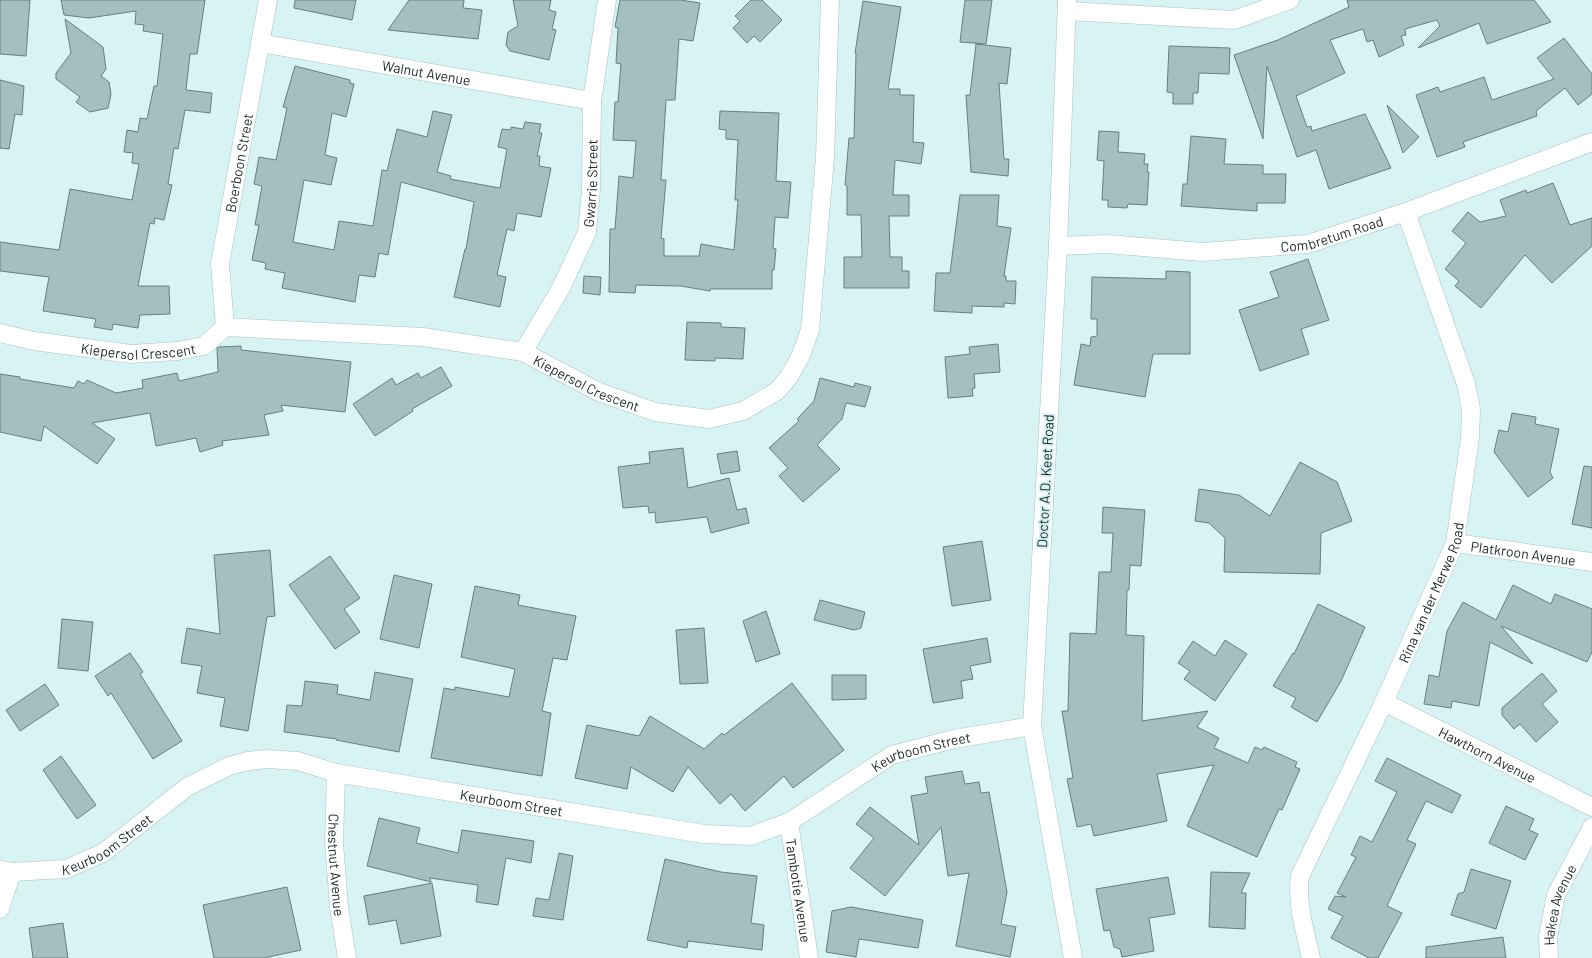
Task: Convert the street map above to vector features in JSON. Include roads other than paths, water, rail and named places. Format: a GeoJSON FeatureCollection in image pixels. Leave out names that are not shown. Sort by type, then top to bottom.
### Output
{"type":"FeatureCollection","features":[{"type":"Feature","properties":{"kind":"street","name":"Boerboon Street"},"geometry":{"type":"LineString","coordinates":[[225,327],[220,264],[268,0]]}},
{"type":"Feature","properties":{"kind":"street","name":"Gwarrie Street"},"geometry":{"type":"LineString","coordinates":[[523,352],[561,288],[587,232],[591,190],[592,101],[607,0]]}},
{"type":"Feature","properties":{"kind":"street","name":"Kiepersol Crescent"},"geometry":{"type":"LineString","coordinates":[[0,333],[34,341],[131,354],[177,351],[204,346],[225,327],[423,338],[523,352],[599,392],[655,412],[709,419],[743,411],[777,391],[789,378],[801,355],[810,330],[824,158],[830,0]]}},
{"type":"Feature","properties":{"kind":"street"},"geometry":{"type":"LineString","coordinates":[[1067,5],[1234,20],[1290,0]]}},
{"type":"Feature","properties":{"kind":"street","name":"Doctor A.D. Keet Road"},"geometry":{"type":"LineString","coordinates":[[1067,5],[1058,246],[1032,726],[1073,958]]}},
{"type":"Feature","properties":{"kind":"street","name":"Walnut Avenue"},"geometry":{"type":"LineString","coordinates":[[260,42],[592,101]]}},
{"type":"Feature","properties":{"kind":"street","name":"Combretum Road"},"geometry":{"type":"LineString","coordinates":[[1058,246],[1107,244],[1202,252],[1308,244],[1406,212],[1592,142]]}},
{"type":"Feature","properties":{"kind":"street","name":"Rina van der Merwe Road"},"geometry":{"type":"LineString","coordinates":[[1311,958],[1298,896],[1300,876],[1384,702],[1455,543],[1470,438],[1471,409],[1466,384],[1406,212]]}},
{"type":"Feature","properties":{"kind":"street","name":"Platkroon Avenue"},"geometry":{"type":"LineString","coordinates":[[1455,543],[1592,562]]}},
{"type":"Feature","properties":{"kind":"street","name":"Hawthorn Avenue"},"geometry":{"type":"LineString","coordinates":[[1384,702],[1592,806]]}},
{"type":"Feature","properties":{"kind":"street","name":"Keurboom Street"},"geometry":{"type":"LineString","coordinates":[[6,871],[66,869],[103,853],[187,787],[229,766],[248,761],[267,759],[298,760],[336,773],[704,834],[751,836],[789,822],[892,755],[954,739],[1032,726]]}},
{"type":"Feature","properties":{"kind":"street","name":"Chestnut Avenue"},"geometry":{"type":"LineString","coordinates":[[336,773],[334,843],[339,907],[347,958]]}},
{"type":"Feature","properties":{"kind":"street","name":"Tambotie Avenue"},"geometry":{"type":"LineString","coordinates":[[789,822],[809,958]]}},
{"type":"Feature","properties":{"kind":"street","name":"Hakea Avenue"},"geometry":{"type":"LineString","coordinates":[[1549,958],[1548,937],[1556,895],[1592,827]]}},
{"type":"Feature","properties":{"kind":"street"},"geometry":{"type":"LineString","coordinates":[[0,909],[6,871]]}}]}
